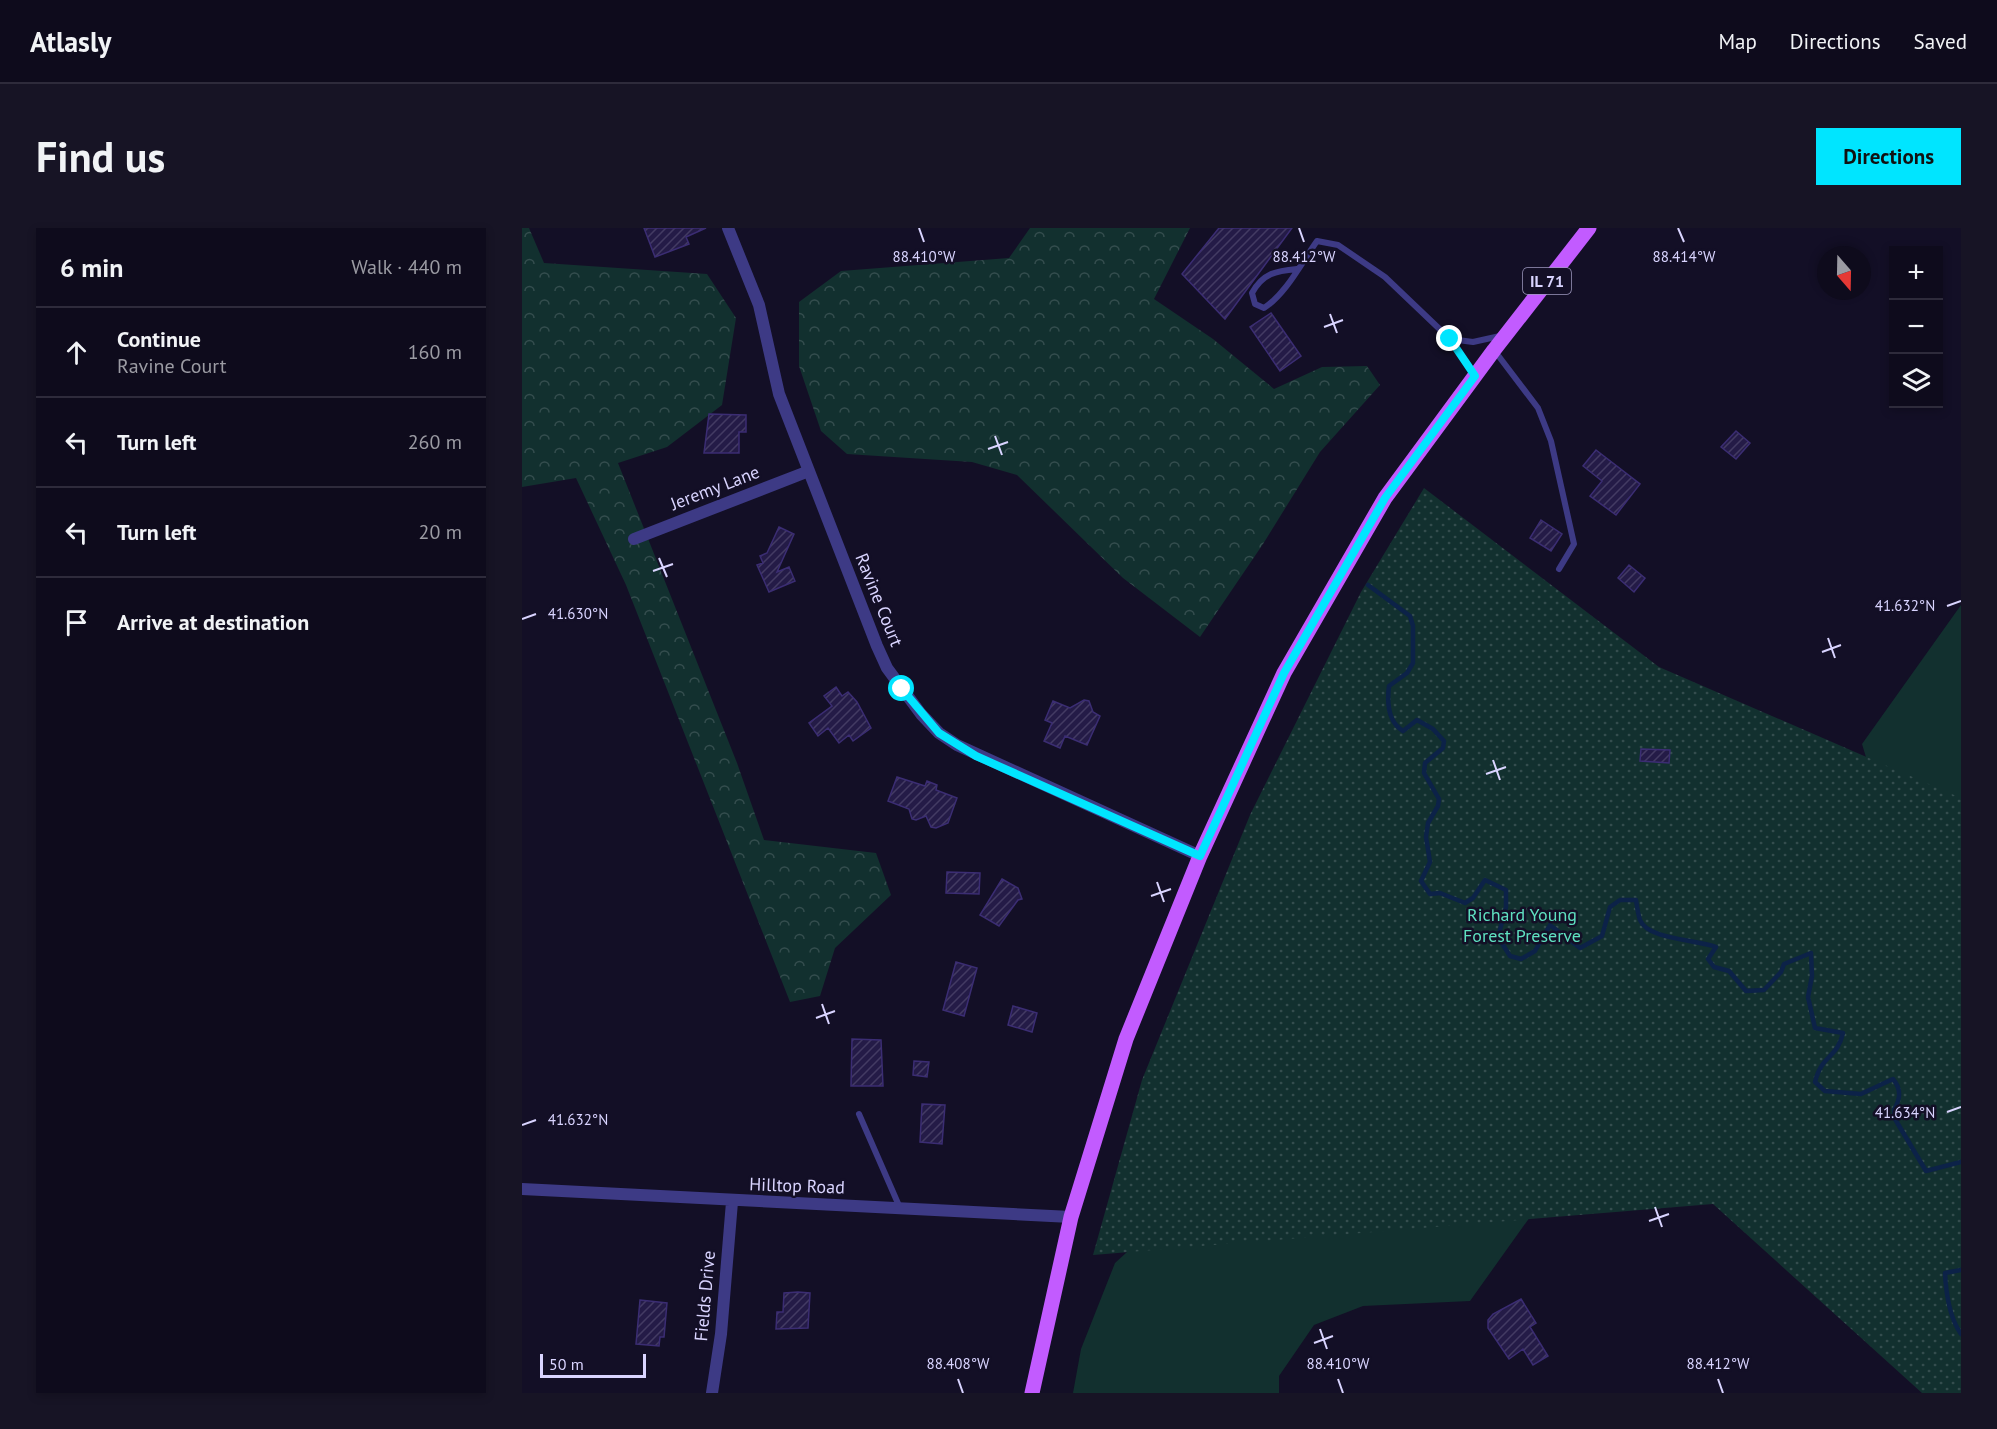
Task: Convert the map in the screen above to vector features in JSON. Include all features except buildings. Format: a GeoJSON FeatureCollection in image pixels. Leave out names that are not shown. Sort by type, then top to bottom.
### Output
{"type":"FeatureCollection","features":[{"type":"Feature","properties":{"kind":"main road","name":"IL 71"},"geometry":{"type":"LineString","coordinates":[[1032,1393],[1071,1217],[1126,1039],[1200,856],[1284,673],[1385,498],[1506,334],[1588,228]]}},
{"type":"Feature","properties":{"kind":"street","name":"Ravine Court"},"geometry":{"type":"LineString","coordinates":[[728,228],[759,305],[779,394],[887,668],[921,714],[939,733],[976,756],[1200,856]]}},
{"type":"Feature","properties":{"kind":"street","name":"Jeremy Lane"},"geometry":{"type":"LineString","coordinates":[[634,539],[809,471]]}},
{"type":"Feature","properties":{"kind":"street","name":"Hilltop Road"},"geometry":{"type":"LineString","coordinates":[[522,1189],[732,1202],[1071,1217]]}},
{"type":"Feature","properties":{"kind":"street","name":"Fields Drive"},"geometry":{"type":"LineString","coordinates":[[712,1393],[721,1334],[732,1202]]}},
{"type":"Feature","properties":{"kind":"lane"},"geometry":{"type":"LineString","coordinates":[[1297,269],[1272,272],[1257,284],[1252,293],[1255,304],[1264,308],[1272,303],[1297,269],[1317,241],[1338,245],[1385,277],[1450,339],[1475,376]]}},
{"type":"Feature","properties":{"kind":"lane"},"geometry":{"type":"LineString","coordinates":[[1450,339],[1473,342],[1506,334]]}},
{"type":"Feature","properties":{"kind":"lane"},"geometry":{"type":"LineString","coordinates":[[1494,350],[1538,408],[1551,441],[1574,544],[1559,569]]}},
{"type":"Feature","properties":{"kind":"lane"},"geometry":{"type":"LineString","coordinates":[[859,1114],[900,1209]]}},
{"type":"Feature","properties":{"kind":"green space"},"geometry":{"type":"Polygon","coordinates":[[[522,228],[529,228],[544,263],[707,274],[736,318],[722,405],[667,447],[618,463],[737,763],[764,840],[876,853],[891,895],[835,948],[820,996],[790,1002],[626,585],[576,478],[522,487],[522,228]]]}},
{"type":"Feature","properties":{"kind":"green space"},"geometry":{"type":"Polygon","coordinates":[[[1030,228],[1190,228],[1154,299],[1213,339],[1274,389],[1322,367],[1367,366],[1380,385],[1320,452],[1263,544],[1200,637],[1123,578],[1017,475],[972,462],[847,454],[821,431],[799,366],[799,302],[841,271],[1009,258],[1030,228]]]}},
{"type":"Feature","properties":{"kind":"green space","name":"Richard Young Forest Preserve"},"geometry":{"type":"Polygon","coordinates":[[[1424,488],[1659,667],[1961,798],[1961,1393],[1922,1393],[1713,1204],[1093,1255],[1142,1080],[1250,815],[1361,592],[1424,488]]]}},
{"type":"Feature","properties":{"kind":"green space"},"geometry":{"type":"Polygon","coordinates":[[[1961,605],[1961,1071],[1862,744],[1961,605]]]}},
{"type":"Feature","properties":{"kind":"green space"},"geometry":{"type":"Polygon","coordinates":[[[1600,1119],[1470,1301],[1363,1306],[1314,1325],[1279,1376],[1279,1393],[1073,1393],[1081,1349],[1115,1263],[1139,1241],[1600,1119]]]}},
{"type":"Feature","properties":{"kind":"waterway"},"geometry":{"type":"LineString","coordinates":[[1368,585],[1410,616],[1413,626],[1413,663],[1407,673],[1389,686],[1388,699],[1391,717],[1403,731],[1417,720],[1433,729],[1444,741],[1443,748],[1425,763],[1424,773],[1439,799],[1438,806],[1428,823],[1426,837],[1430,862],[1421,881],[1430,894],[1440,893],[1465,903],[1473,898],[1485,880],[1506,890],[1506,907],[1498,937],[1510,956],[1521,959],[1535,951],[1550,925],[1580,948],[1602,936],[1610,907],[1620,900],[1636,900],[1640,920],[1652,932],[1716,947],[1708,959],[1714,967],[1729,971],[1746,991],[1764,990],[1781,972],[1784,964],[1811,953],[1812,976],[1808,997],[1815,1028],[1843,1033],[1837,1048],[1821,1066],[1815,1082],[1825,1091],[1861,1094],[1893,1079],[1898,1087],[1899,1095],[1894,1110],[1895,1119],[1926,1171],[1961,1162]]}},
{"type":"Feature","properties":{"kind":"waterway"},"geometry":{"type":"LineString","coordinates":[[1961,1270],[1945,1273],[1951,1313],[1961,1334]]}},
{"type":"Feature","properties":{"kind":"route"},"geometry":{"type":"LineString","coordinates":[[902,689],[939,733],[957,746],[1200,856],[1284,673],[1385,498],[1475,376],[1450,339]]}}]}
